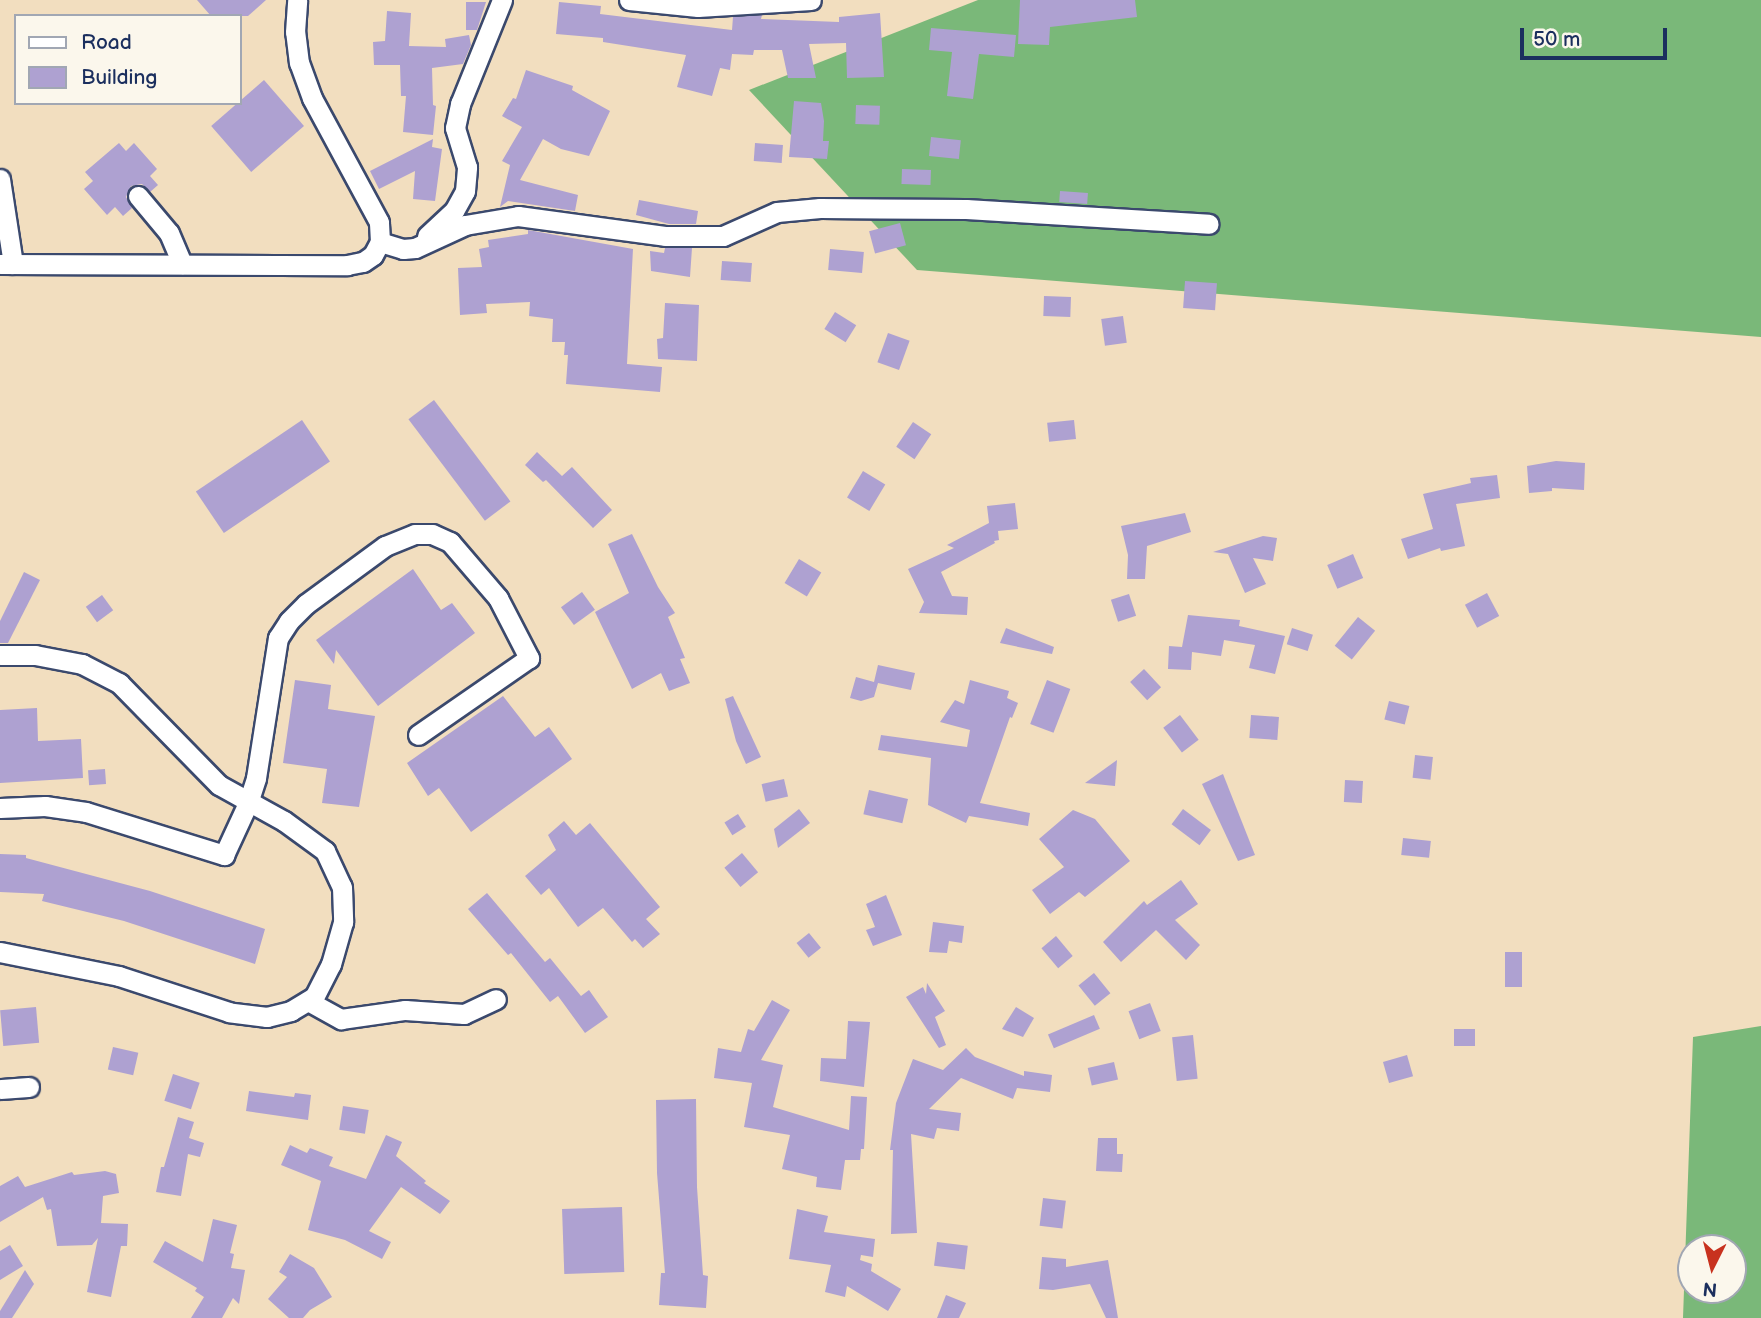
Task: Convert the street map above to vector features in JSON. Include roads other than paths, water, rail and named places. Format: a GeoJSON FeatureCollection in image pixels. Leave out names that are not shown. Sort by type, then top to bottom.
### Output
{"type":"FeatureCollection","features":[{"type":"Feature","properties":{"kind":"street"},"geometry":{"type":"LineString","coordinates":[[0,179],[6,264],[347,265],[363,262],[373,255],[380,242],[379,222],[312,98],[299,63],[295,32],[297,0]]}},
{"type":"Feature","properties":{"kind":"street"},"geometry":{"type":"LineString","coordinates":[[415,247],[454,211],[465,191],[467,167],[455,128],[460,104],[502,0]]}},
{"type":"Feature","properties":{"kind":"street"},"geometry":{"type":"LineString","coordinates":[[629,0],[698,7],[811,0]]}},
{"type":"Feature","properties":{"kind":"street"},"geometry":{"type":"LineString","coordinates":[[138,196],[169,233],[182,264]]}},
{"type":"Feature","properties":{"kind":"street"},"geometry":{"type":"LineString","coordinates":[[380,242],[403,249],[415,247],[465,225],[518,216],[665,236],[723,236],[777,212],[820,208],[966,209],[1209,224]]}},
{"type":"Feature","properties":{"kind":"street"},"geometry":{"type":"LineString","coordinates":[[0,808],[45,806],[86,812],[223,855],[248,803],[256,778],[276,650],[284,630],[306,604],[385,546],[415,534],[432,534],[450,542],[498,598],[528,658],[418,735]]}},
{"type":"Feature","properties":{"kind":"street"},"geometry":{"type":"LineString","coordinates":[[0,654],[35,655],[82,664],[120,684],[209,775],[248,803],[284,821],[325,851],[342,887],[343,922],[331,964],[314,997],[291,1011],[267,1017],[229,1012],[119,976],[0,952]]}},
{"type":"Feature","properties":{"kind":"street"},"geometry":{"type":"LineString","coordinates":[[308,1001],[341,1019],[405,1010],[464,1014],[496,999]]}},
{"type":"Feature","properties":{"kind":"street"},"geometry":{"type":"LineString","coordinates":[[0,1089],[29,1087]]}}]}
